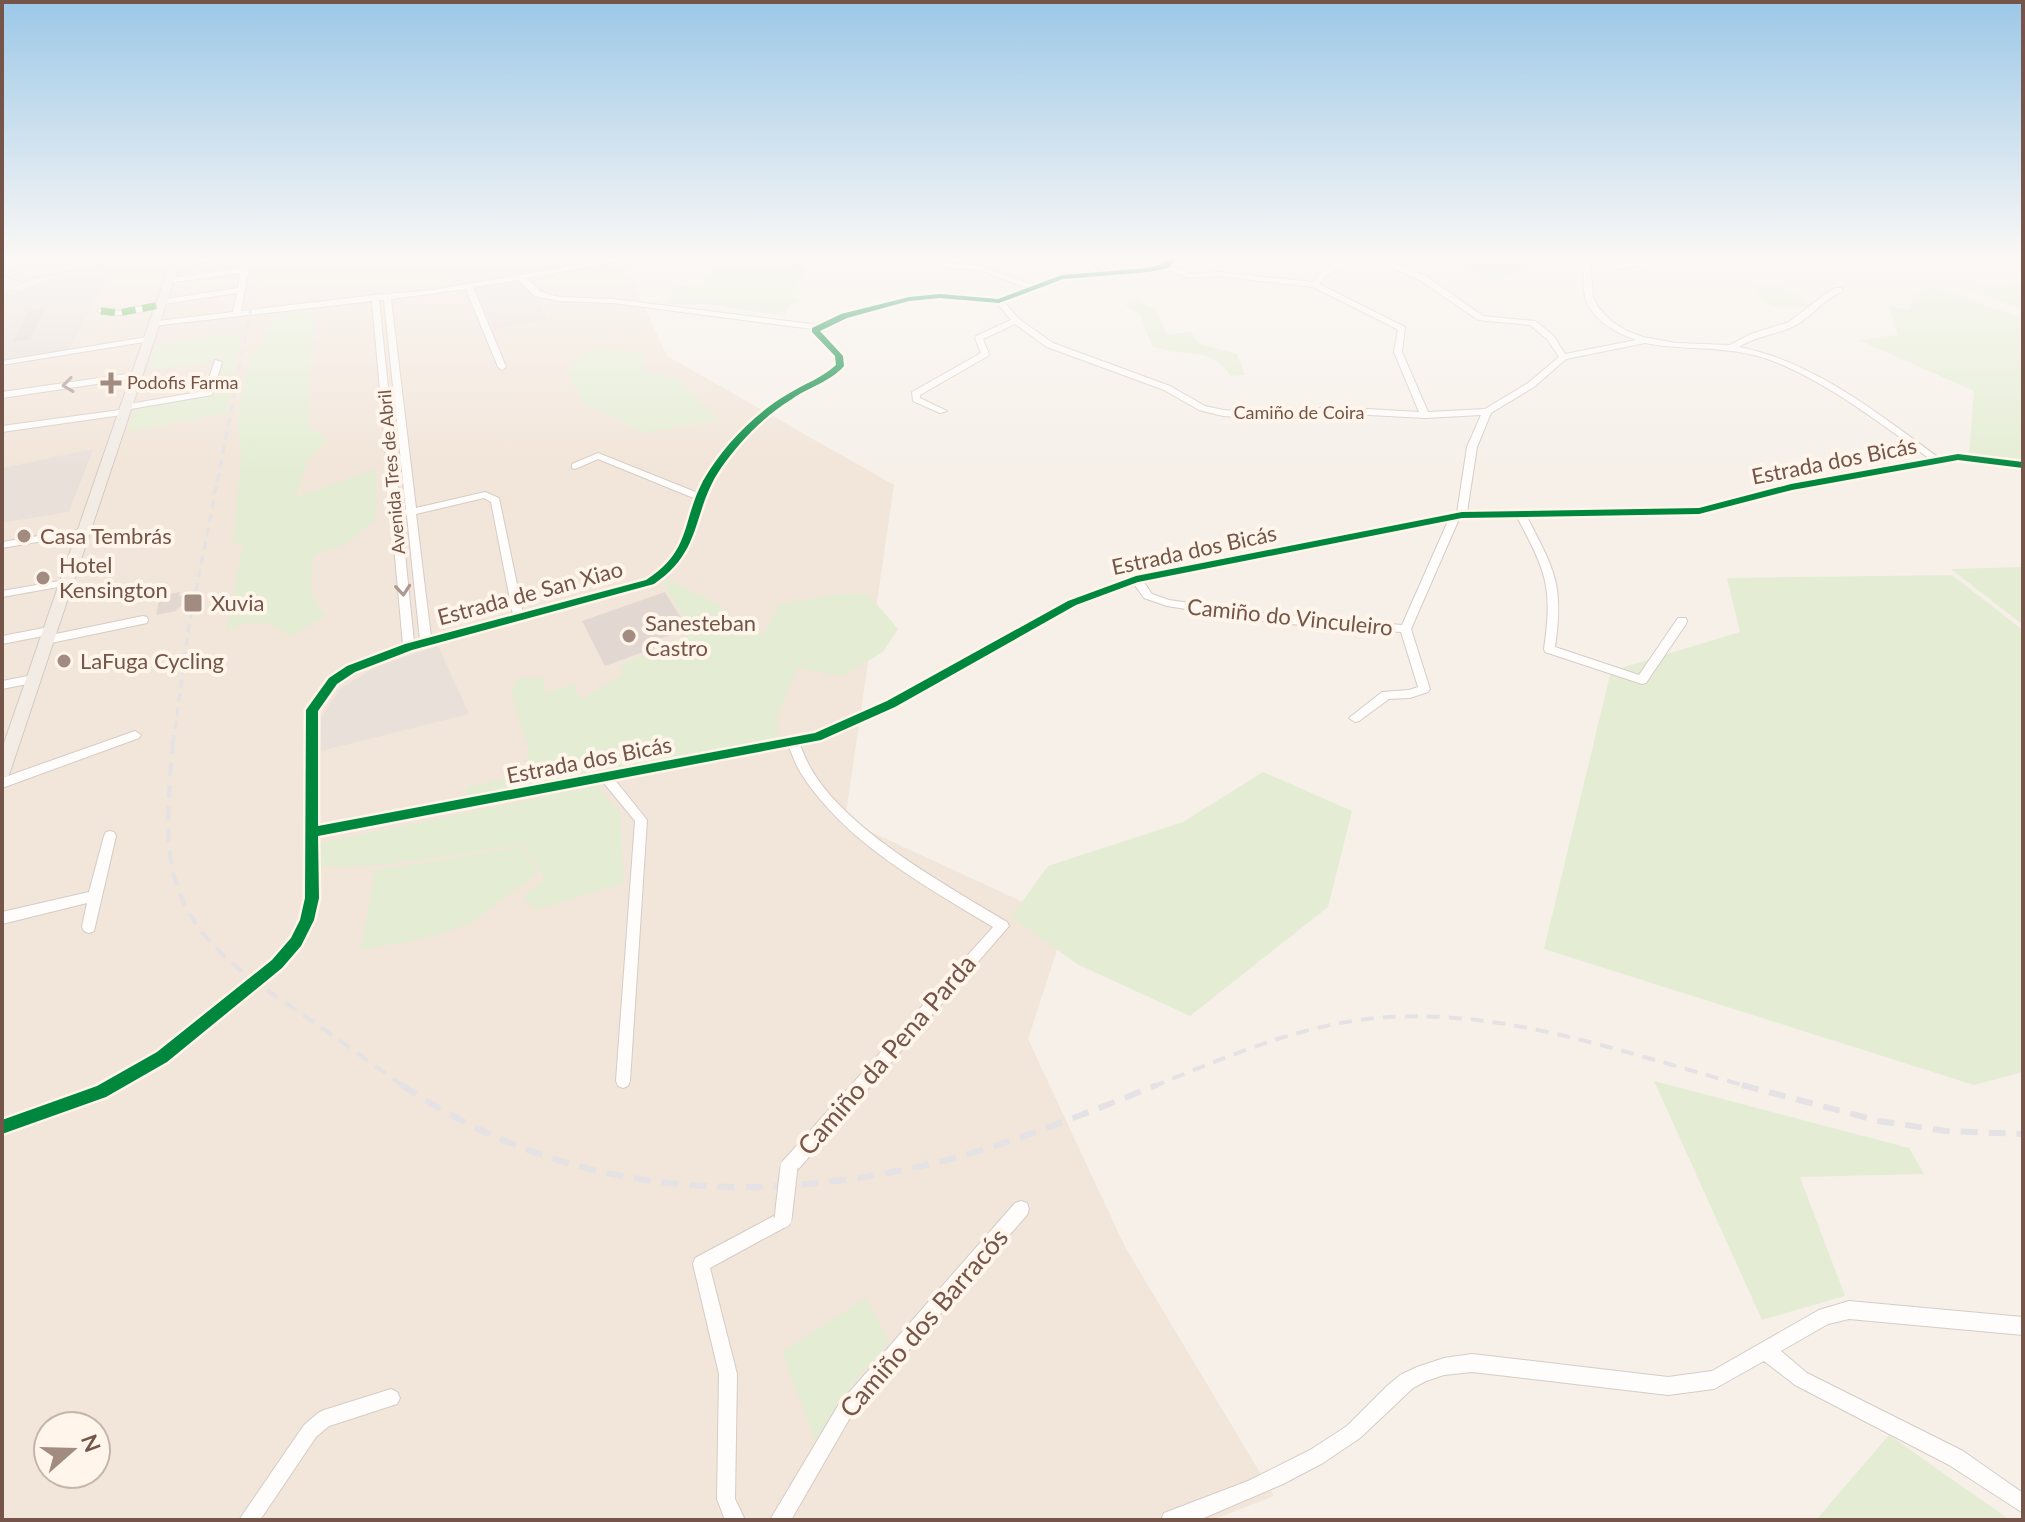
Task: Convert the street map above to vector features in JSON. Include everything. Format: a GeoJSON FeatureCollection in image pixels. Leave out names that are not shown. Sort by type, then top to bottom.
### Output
{"type":"FeatureCollection","features":[{"type":"Feature","properties":{"kind":"main road"},"geometry":{"type":"LineString","coordinates":[[3,765],[151,328]]}},
{"type":"Feature","properties":{"kind":"street","name":"Avenida Tres de Abril"},"geometry":{"type":"LineString","coordinates":[[378,328],[409,647]]}},
{"type":"Feature","properties":{"kind":"street","name":"Avenida Tres de Abril"},"geometry":{"type":"LineString","coordinates":[[391,328],[426,642]]}},
{"type":"Feature","properties":{"kind":"street"},"geometry":{"type":"LineString","coordinates":[[486,328],[502,367]]}},
{"type":"Feature","properties":{"kind":"street","name":"Estrada de San Xiao"},"geometry":{"type":"LineString","coordinates":[[2,1127],[101,1092],[162,1057],[277,964],[296,942],[307,920],[312,898],[312,710],[333,681],[351,669],[409,647],[650,582],[665,574],[683,551],[714,470],[772,409],[831,376],[840,366],[839,356],[815,330],[817,328]]}},
{"type":"Feature","properties":{"kind":"street"},"geometry":{"type":"LineString","coordinates":[[943,411],[916,399],[915,394],[985,354],[979,338],[998,328]]}},
{"type":"Feature","properties":{"kind":"street","name":"Camiño de Coira"},"geometry":{"type":"LineString","coordinates":[[1026,328],[1050,345],[1077,358],[1167,388],[1202,408],[1223,413],[1265,416],[1332,410],[1425,415],[1487,412]]}},
{"type":"Feature","properties":{"kind":"street"},"geometry":{"type":"LineString","coordinates":[[1400,328],[1398,352],[1425,415]]}},
{"type":"Feature","properties":{"kind":"street"},"geometry":{"type":"LineString","coordinates":[[1538,328],[1550,337],[1563,357]]}},
{"type":"Feature","properties":{"kind":"street"},"geometry":{"type":"LineString","coordinates":[[1619,328],[1631,337],[1645,341],[1695,349],[1732,348],[1803,373],[1938,461]]}},
{"type":"Feature","properties":{"kind":"street"},"geometry":{"type":"LineString","coordinates":[[1732,348],[1741,340],[1779,328]]}},
{"type":"Feature","properties":{"kind":"street"},"geometry":{"type":"LineString","coordinates":[[2,363],[147,339]]}},
{"type":"Feature","properties":{"kind":"street"},"geometry":{"type":"LineString","coordinates":[[1355,718],[1386,695],[1410,694],[1424,689],[1423,675],[1407,644],[1406,629],[1458,517],[1472,447],[1487,412],[1531,385],[1563,357],[1645,341]]}},
{"type":"Feature","properties":{"kind":"street"},"geometry":{"type":"LineString","coordinates":[[2,429],[209,393],[218,362]]}},
{"type":"Feature","properties":{"kind":"street"},"geometry":{"type":"LineString","coordinates":[[2,395],[134,376]]}},
{"type":"Feature","properties":{"kind":"street"},"geometry":{"type":"LineString","coordinates":[[575,466],[598,456],[702,498]]}},
{"type":"Feature","properties":{"kind":"street","name":"Estrada dos Bicás"},"geometry":{"type":"LineString","coordinates":[[313,832],[817,737],[891,704],[1072,603],[1136,579],[1458,517],[1699,511],[1791,487],[1938,461],[1983,458],[2023,465]]}},
{"type":"Feature","properties":{"kind":"street"},"geometry":{"type":"LineString","coordinates":[[396,515],[485,495],[496,500],[518,616]]}},
{"type":"Feature","properties":{"kind":"street"},"geometry":{"type":"LineString","coordinates":[[1521,515],[1554,580],[1556,604],[1549,649],[1642,680],[1682,621]]}},
{"type":"Feature","properties":{"kind":"street"},"geometry":{"type":"LineString","coordinates":[[2,545],[81,532]]}},
{"type":"Feature","properties":{"kind":"street","name":"Camiño do Vinculeiro"},"geometry":{"type":"LineString","coordinates":[[1136,579],[1148,596],[1167,603],[1275,619],[1406,629]]}},
{"type":"Feature","properties":{"kind":"street"},"geometry":{"type":"LineString","coordinates":[[2,594],[65,583]]}},
{"type":"Feature","properties":{"kind":"street"},"geometry":{"type":"LineString","coordinates":[[2,640],[143,620]]}},
{"type":"Feature","properties":{"kind":"street"},"geometry":{"type":"LineString","coordinates":[[2,685],[33,679]]}},
{"type":"Feature","properties":{"kind":"street"},"geometry":{"type":"LineString","coordinates":[[2,783],[135,735]]}},
{"type":"Feature","properties":{"kind":"street","name":"Camiño da Pena Parda"},"geometry":{"type":"LineString","coordinates":[[735,1520],[726,1499],[728,1374],[701,1264],[783,1219],[789,1167],[1002,926],[899,863],[821,793],[798,760],[793,742]]}},
{"type":"Feature","properties":{"kind":"street"},"geometry":{"type":"LineString","coordinates":[[607,778],[641,820],[623,1081]]}},
{"type":"Feature","properties":{"kind":"street"},"geometry":{"type":"LineString","coordinates":[[89,927],[110,836]]}},
{"type":"Feature","properties":{"kind":"street"},"geometry":{"type":"LineString","coordinates":[[2,918],[95,896]]}},
{"type":"Feature","properties":{"kind":"street","name":"Camiño dos Barracós"},"geometry":{"type":"LineString","coordinates":[[780,1520],[845,1410],[1021,1209]]}},
{"type":"Feature","properties":{"kind":"street"},"geometry":{"type":"LineString","coordinates":[[1171,1520],[1304,1464],[1360,1426],[1389,1393],[1413,1376],[1442,1365],[1472,1363],[1668,1386],[1714,1380],[1825,1316],[1849,1310],[2023,1326]]}},
{"type":"Feature","properties":{"kind":"street"},"geometry":{"type":"LineString","coordinates":[[1765,1350],[1801,1379],[1956,1458],[2023,1504]]}},
{"type":"Feature","properties":{"kind":"street"},"geometry":{"type":"LineString","coordinates":[[249,1520],[310,1431],[324,1419],[391,1398]]}},
{"type":"Feature","properties":{"kind":"shaded area"},"geometry":{"type":"Polygon","coordinates":[[[2,328],[80,328],[69,350],[2,360],[2,328]]]}},
{"type":"Feature","properties":{"kind":"shaded area"},"geometry":{"type":"Polygon","coordinates":[[[80,328],[654,328],[667,356],[894,485],[845,820],[1066,922],[1028,1039],[1125,1247],[1274,1496],[1212,1520],[2,1520],[2,523],[69,512],[94,450],[2,468],[2,360],[69,350],[80,328]]]}},
{"type":"Feature","properties":{"kind":"shaded area"},"geometry":{"type":"Polygon","coordinates":[[[94,449],[69,512],[2,523],[2,468],[94,449]]]}},
{"type":"Feature","properties":{"kind":"shaded area"},"geometry":{"type":"Polygon","coordinates":[[[438,646],[469,714],[320,751],[321,717],[342,687],[376,667],[438,646]]]}},
{"type":"Feature","properties":{"kind":"green space"},"geometry":{"type":"Polygon","coordinates":[[[270,328],[314,328],[308,391],[309,427],[328,439],[308,460],[296,497],[376,469],[376,519],[346,544],[314,555],[313,595],[326,615],[291,637],[260,622],[226,631],[243,544],[233,543],[241,462],[238,414],[251,354],[260,346],[270,328]]]}},
{"type":"Feature","properties":{"kind":"green space"},"geometry":{"type":"Polygon","coordinates":[[[1145,328],[1164,328],[1167,334],[1191,332],[1199,344],[1237,354],[1245,375],[1231,376],[1223,366],[1206,356],[1152,346],[1145,328]]]}},
{"type":"Feature","properties":{"kind":"green space"},"geometry":{"type":"Polygon","coordinates":[[[1896,328],[2023,328],[2023,459],[1969,455],[1974,391],[1859,340],[1898,335],[1896,328]]]}},
{"type":"Feature","properties":{"kind":"green space"},"geometry":{"type":"Polygon","coordinates":[[[241,333],[227,413],[127,432],[135,408],[218,392],[223,361],[148,370],[156,346],[241,333]]]}},
{"type":"Feature","properties":{"kind":"green space"},"geometry":{"type":"Polygon","coordinates":[[[590,348],[645,354],[641,370],[679,380],[719,421],[644,432],[584,404],[567,370],[590,348]]]}},
{"type":"Feature","properties":{"kind":"green space"},"geometry":{"type":"Polygon","coordinates":[[[2023,567],[2023,625],[1951,569],[2023,567]]]}},
{"type":"Feature","properties":{"kind":"green space"},"geometry":{"type":"Polygon","coordinates":[[[1952,575],[2023,630],[2023,1072],[1974,1085],[1544,949],[1611,671],[1740,632],[1727,578],[1952,575]]]}},
{"type":"Feature","properties":{"kind":"green space"},"geometry":{"type":"Polygon","coordinates":[[[671,581],[722,606],[725,622],[764,634],[779,604],[841,594],[868,594],[898,629],[883,652],[842,676],[798,668],[777,715],[779,739],[467,799],[466,787],[523,775],[529,750],[511,692],[516,679],[543,677],[546,693],[574,684],[581,700],[622,675],[621,665],[693,633],[663,583],[671,581]]]}},
{"type":"Feature","properties":{"kind":"green space"},"geometry":{"type":"Polygon","coordinates":[[[1263,772],[1352,811],[1328,907],[1190,1016],[1077,964],[1011,917],[1048,866],[1183,822],[1263,772]]]}},
{"type":"Feature","properties":{"kind":"green space"},"geometry":{"type":"Polygon","coordinates":[[[598,786],[620,813],[624,883],[536,910],[523,898],[545,878],[523,845],[381,865],[322,867],[321,843],[598,786]]]}},
{"type":"Feature","properties":{"kind":"green space"},"geometry":{"type":"Polygon","coordinates":[[[522,847],[538,873],[469,924],[423,939],[361,950],[375,870],[522,847]]]}},
{"type":"Feature","properties":{"kind":"green space"},"geometry":{"type":"Polygon","coordinates":[[[1654,1081],[1909,1148],[1924,1174],[1800,1177],[1845,1296],[1762,1320],[1654,1081]]]}},
{"type":"Feature","properties":{"kind":"green space"},"geometry":{"type":"Polygon","coordinates":[[[866,1298],[889,1342],[851,1386],[815,1440],[782,1352],[866,1298]]]}},
{"type":"Feature","properties":{"kind":"green space"},"geometry":{"type":"Polygon","coordinates":[[[1889,1435],[2010,1520],[1816,1520],[1889,1435]]]}},
{"type":"Feature","properties":{"kind":"building"},"geometry":{"type":"Polygon","coordinates":[[[20,328],[35,328],[30,339],[13,342],[20,328]]]}},
{"type":"Feature","properties":{"kind":"building","name":"Xuvia"},"geometry":{"type":"Polygon","coordinates":[[[180,592],[179,596],[183,595],[181,606],[176,611],[156,615],[160,596],[180,592]]]}},
{"type":"Feature","properties":{"kind":"building","name":"Sanesteban Castro"},"geometry":{"type":"Polygon","coordinates":[[[665,592],[688,629],[650,642],[654,648],[605,666],[582,621],[665,592]]]}},
{"type":"Feature","properties":{"kind":"railway"},"geometry":{"type":"LineString","coordinates":[[173,743],[189,626],[247,328]]}},
{"type":"Feature","properties":{"kind":"railway"},"geometry":{"type":"LineString","coordinates":[[173,741],[168,809],[171,860],[183,901],[196,924],[212,944],[250,978],[403,1086]]}},
{"type":"Feature","properties":{"kind":"railway"},"geometry":{"type":"LineString","coordinates":[[1156,1086],[1257,1046],[1311,1029],[1367,1019],[1416,1016],[1513,1025],[1561,1035],[1750,1087]]}},
{"type":"Feature","properties":{"kind":"railway"},"geometry":{"type":"LineString","coordinates":[[1742,1085],[1879,1121],[1946,1131],[2023,1134]]}},
{"type":"Feature","properties":{"kind":"railway"},"geometry":{"type":"LineString","coordinates":[[403,1086],[466,1123],[531,1151],[598,1171],[667,1183],[737,1187],[808,1184],[879,1175],[951,1159],[1029,1134],[1156,1086]]}},
{"type":"Feature","properties":{"kind":"cycle path"},"geometry":{"type":"LineString","coordinates":[[2,1127],[101,1092],[162,1057],[277,964],[296,942],[307,920],[312,898],[312,710],[333,681],[351,669],[409,647],[650,582],[666,571],[685,545],[708,482],[732,448],[777,405],[840,366],[839,356],[815,330],[819,328]]}},
{"type":"Feature","properties":{"kind":"cycle path"},"geometry":{"type":"LineString","coordinates":[[313,832],[817,737],[891,704],[1072,603],[1136,579],[1462,515],[1699,511],[1791,487],[1958,457],[2023,465]]}},
{"type":"Feature","properties":{"kind":"place","name":"Podofis Farma"},"geometry":{"type":"Point","coordinates":[111,383]}},
{"type":"Feature","properties":{"kind":"place","name":"Casa Tembrás"},"geometry":{"type":"Point","coordinates":[24,536]}},
{"type":"Feature","properties":{"kind":"place","name":"Hotel Kensington"},"geometry":{"type":"Point","coordinates":[43,578]}},
{"type":"Feature","properties":{"kind":"place","name":"Xuvia"},"geometry":{"type":"Point","coordinates":[193,603]}},
{"type":"Feature","properties":{"kind":"place","name":"Sanesteban Castro"},"geometry":{"type":"Point","coordinates":[629,636]}},
{"type":"Feature","properties":{"kind":"place","name":"LaFuga Cycling"},"geometry":{"type":"Point","coordinates":[64,661]}}]}
